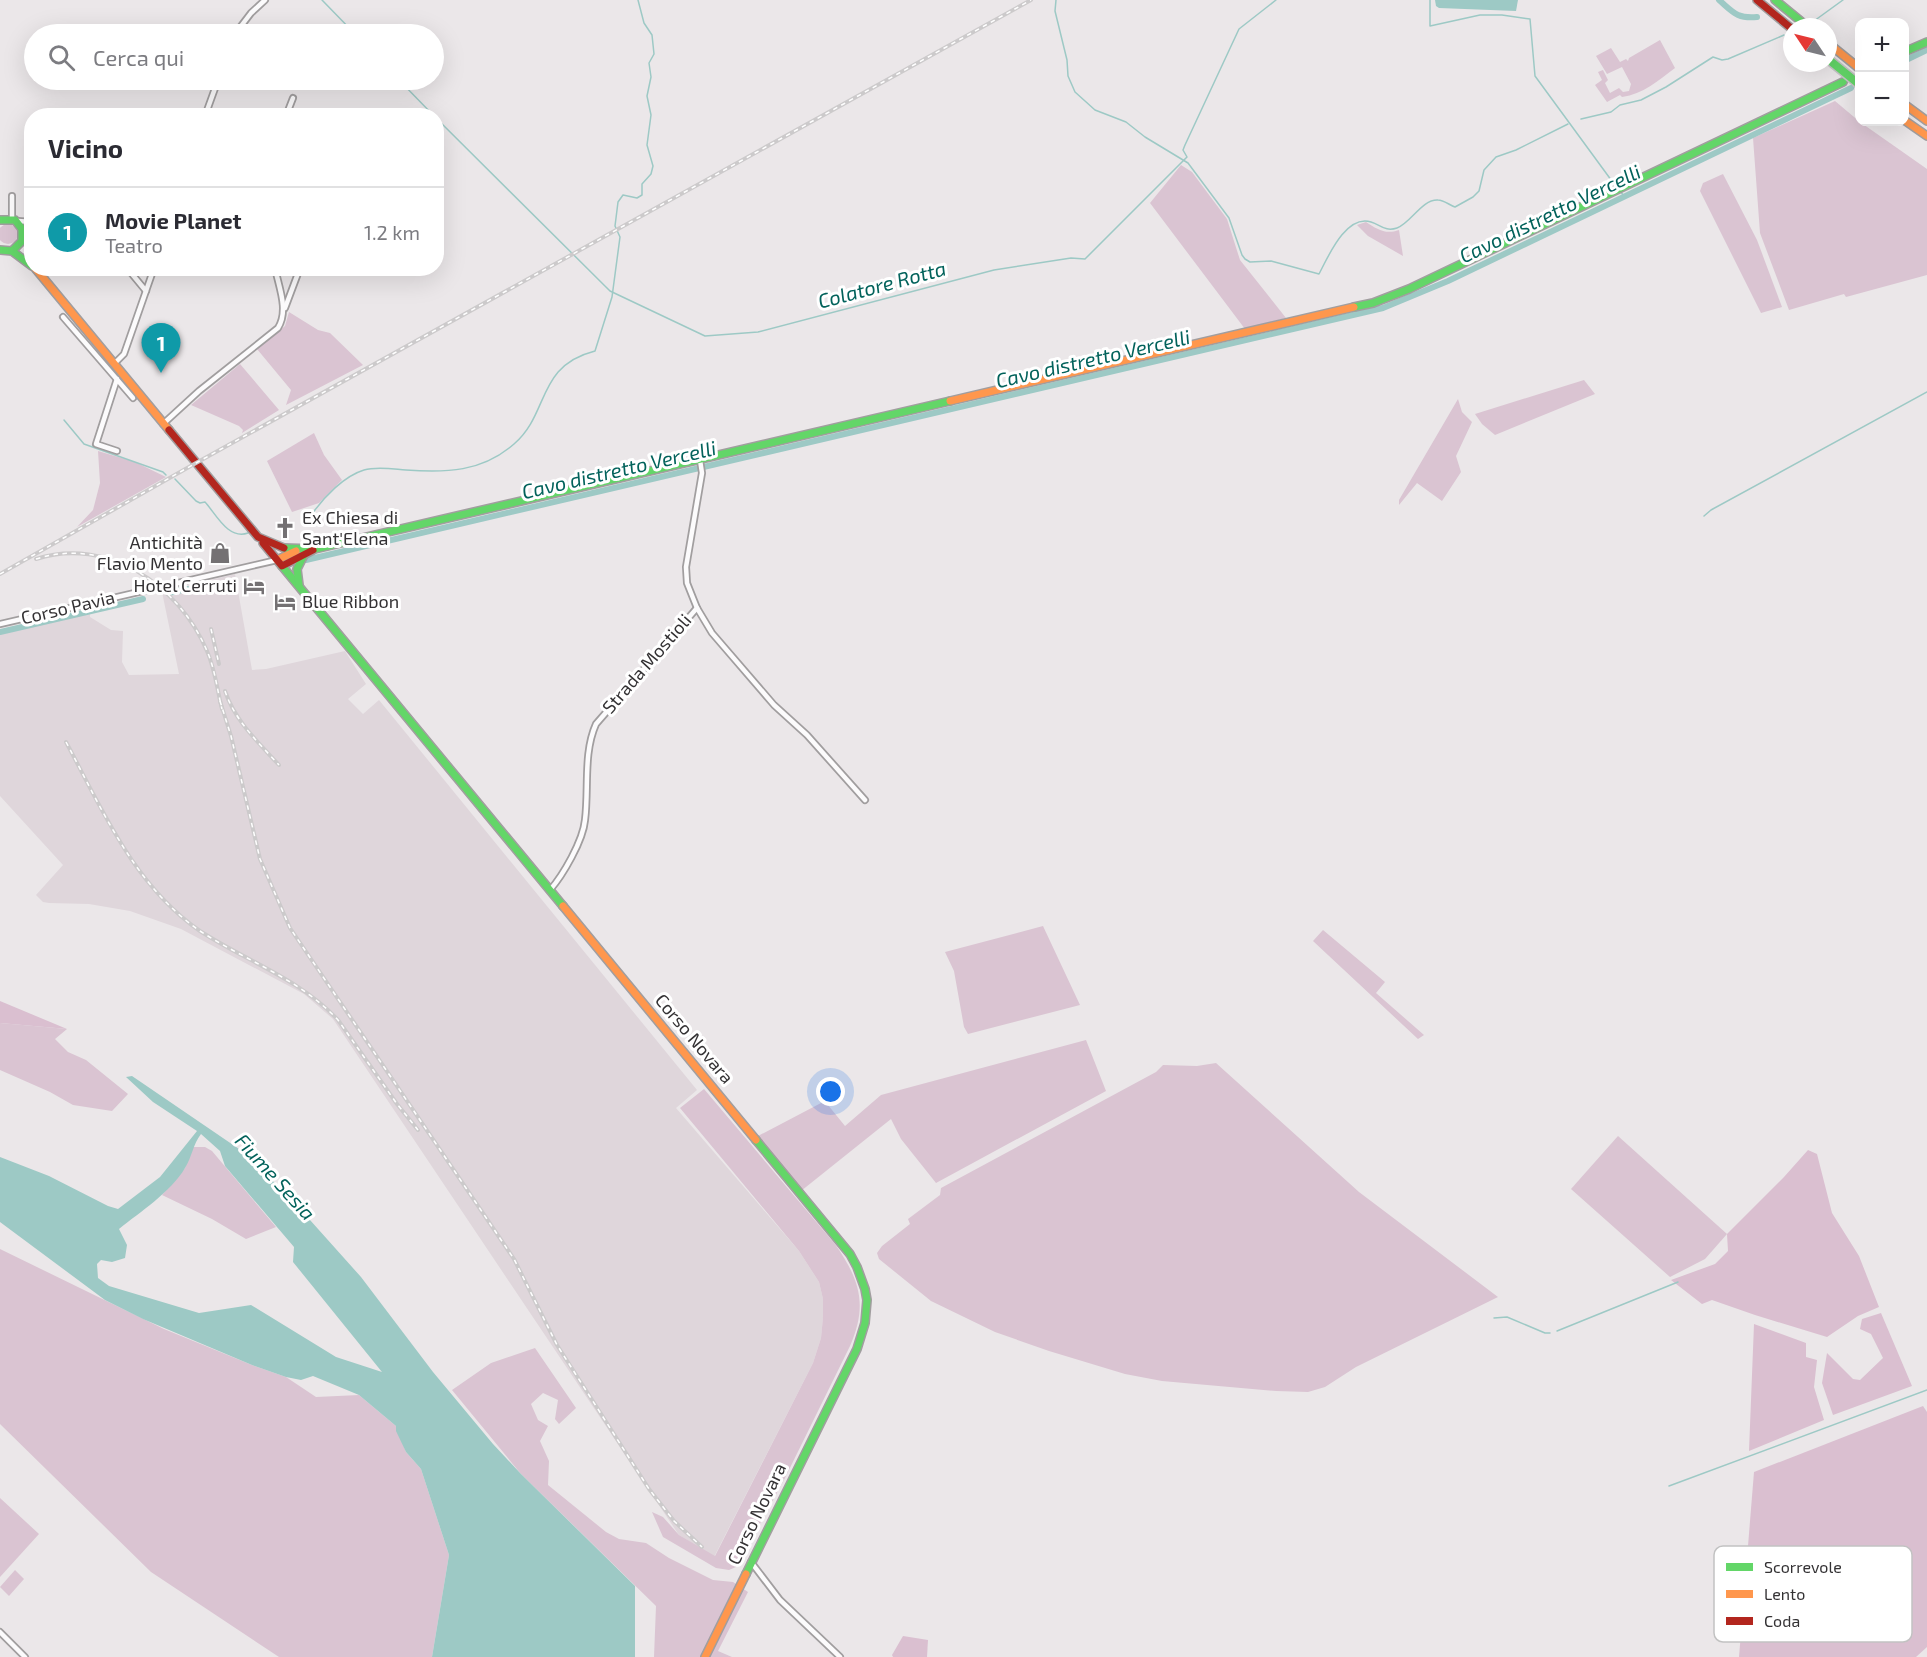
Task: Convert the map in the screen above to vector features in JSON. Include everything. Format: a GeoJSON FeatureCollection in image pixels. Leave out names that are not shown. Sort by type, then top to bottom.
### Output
{"type":"FeatureCollection","features":[{"type":"Feature","properties":{"kind":"main road"},"geometry":{"type":"LineString","coordinates":[[1757,0],[1783,22]]}},
{"type":"Feature","properties":{"kind":"main road"},"geometry":{"type":"LineString","coordinates":[[1775,0],[1797,18]]}},
{"type":"Feature","properties":{"kind":"main road"},"geometry":{"type":"LineString","coordinates":[[1909,50],[1927,42]]}},
{"type":"Feature","properties":{"kind":"main road"},"geometry":{"type":"LineString","coordinates":[[1837,50],[1855,65]]}},
{"type":"Feature","properties":{"kind":"main road"},"geometry":{"type":"LineString","coordinates":[[1837,67],[1855,82]]}},
{"type":"Feature","properties":{"kind":"main road"},"geometry":{"type":"LineString","coordinates":[[258,537],[272,546],[296,550],[315,549],[700,461],[1391,297],[1843,81]]}},
{"type":"Feature","properties":{"kind":"main road"},"geometry":{"type":"LineString","coordinates":[[1909,107],[1927,121]]}},
{"type":"Feature","properties":{"kind":"main road"},"geometry":{"type":"LineString","coordinates":[[1909,123],[1927,136]]}},
{"type":"Feature","properties":{"kind":"main road"},"geometry":{"type":"LineString","coordinates":[[8,220],[24,232]]}},
{"type":"Feature","properties":{"kind":"main road"},"geometry":{"type":"LineString","coordinates":[[12,252],[22,244],[24,237]]}},
{"type":"Feature","properties":{"kind":"main road"},"geometry":{"type":"LineString","coordinates":[[22,244],[24,248]]}},
{"type":"Feature","properties":{"kind":"main road"},"geometry":{"type":"LineString","coordinates":[[0,250],[12,252],[24,260]]}},
{"type":"Feature","properties":{"kind":"main road","name":"Corso Novara"},"geometry":{"type":"LineString","coordinates":[[41,276],[117,371],[300,587],[850,1254],[865,1283],[866,1324],[857,1349],[705,1657]]}},
{"type":"Feature","properties":{"kind":"main road"},"geometry":{"type":"LineString","coordinates":[[280,563],[315,549]]}},
{"type":"Feature","properties":{"kind":"main road"},"geometry":{"type":"LineString","coordinates":[[280,563],[296,550]]}},
{"type":"Feature","properties":{"kind":"main road"},"geometry":{"type":"LineString","coordinates":[[300,587],[296,574],[304,555]]}},
{"type":"Feature","properties":{"kind":"street"},"geometry":{"type":"LineString","coordinates":[[242,24],[266,0]]}},
{"type":"Feature","properties":{"kind":"street"},"geometry":{"type":"LineString","coordinates":[[209,108],[215,90]]}},
{"type":"Feature","properties":{"kind":"street"},"geometry":{"type":"LineString","coordinates":[[289,108],[293,98]]}},
{"type":"Feature","properties":{"kind":"street"},"geometry":{"type":"LineString","coordinates":[[8,220],[12,196]]}},
{"type":"Feature","properties":{"kind":"street"},"geometry":{"type":"LineString","coordinates":[[8,220],[11,203]]}},
{"type":"Feature","properties":{"kind":"street"},"geometry":{"type":"LineString","coordinates":[[8,220],[24,223]]}},
{"type":"Feature","properties":{"kind":"street"},"geometry":{"type":"LineString","coordinates":[[134,276],[146,291]]}},
{"type":"Feature","properties":{"kind":"street"},"geometry":{"type":"LineString","coordinates":[[117,451],[96,444],[117,371],[151,276]]}},
{"type":"Feature","properties":{"kind":"street"},"geometry":{"type":"LineString","coordinates":[[276,276],[284,310]]}},
{"type":"Feature","properties":{"kind":"street"},"geometry":{"type":"LineString","coordinates":[[163,424],[278,328],[283,320],[284,310],[297,276]]}},
{"type":"Feature","properties":{"kind":"street"},"geometry":{"type":"LineString","coordinates":[[63,317],[117,371],[134,398]]}},
{"type":"Feature","properties":{"kind":"street"},"geometry":{"type":"LineString","coordinates":[[700,461],[702,473],[686,567],[687,583],[697,608],[712,633],[774,705],[794,721],[865,800]]}},
{"type":"Feature","properties":{"kind":"street","name":"Corso Pavia"},"geometry":{"type":"LineString","coordinates":[[0,624],[280,563]]}},
{"type":"Feature","properties":{"kind":"street","name":"Strada Mostioli"},"geometry":{"type":"LineString","coordinates":[[550,890],[575,849],[585,823],[589,744],[596,724],[697,608]]}},
{"type":"Feature","properties":{"kind":"street"},"geometry":{"type":"LineString","coordinates":[[751,1562],[780,1600],[840,1657]]}},
{"type":"Feature","properties":{"kind":"street"},"geometry":{"type":"LineString","coordinates":[[0,1632],[25,1657]]}},
{"type":"Feature","properties":{"kind":"shaded area"},"geometry":{"type":"Polygon","coordinates":[[[1660,40],[1675,68],[1644,90],[1622,97],[1620,95],[1607,102],[1595,85],[1602,80],[1598,72],[1603,70],[1608,80],[1605,83],[1610,93],[1619,88],[1623,92],[1629,91],[1631,84],[1622,67],[1607,74],[1596,56],[1611,48],[1620,62],[1626,59],[1628,61],[1629,58],[1660,40]]]}},
{"type":"Feature","properties":{"kind":"shaded area"},"geometry":{"type":"Polygon","coordinates":[[[1835,101],[1855,118],[1855,126],[1866,126],[1927,169],[1927,275],[1846,297],[1844,294],[1789,310],[1760,233],[1753,138],[1835,101]]]}},
{"type":"Feature","properties":{"kind":"shaded area"},"geometry":{"type":"Polygon","coordinates":[[[1181,165],[1192,172],[1227,219],[1240,260],[1286,318],[1245,329],[1150,203],[1181,165]]]}},
{"type":"Feature","properties":{"kind":"shaded area"},"geometry":{"type":"Polygon","coordinates":[[[1723,174],[1757,240],[1782,307],[1761,313],[1700,191],[1703,183],[1723,174]]]}},
{"type":"Feature","properties":{"kind":"shaded area"},"geometry":{"type":"Polygon","coordinates":[[[1366,222],[1385,232],[1399,230],[1403,256],[1368,236],[1357,225],[1366,222]]]}},
{"type":"Feature","properties":{"kind":"shaded area"},"geometry":{"type":"Polygon","coordinates":[[[4,225],[12,225],[17,230],[17,238],[12,243],[4,243],[-1,238],[-1,230],[4,225]]]}},
{"type":"Feature","properties":{"kind":"shaded area"},"geometry":{"type":"Polygon","coordinates":[[[289,312],[318,330],[330,333],[363,365],[286,405],[291,390],[257,349],[285,326],[289,312]]]}},
{"type":"Feature","properties":{"kind":"shaded area"},"geometry":{"type":"Polygon","coordinates":[[[240,364],[279,410],[242,433],[243,430],[239,426],[191,405],[240,364]]]}},
{"type":"Feature","properties":{"kind":"shaded area"},"geometry":{"type":"Polygon","coordinates":[[[1584,380],[1595,394],[1495,435],[1482,424],[1475,414],[1584,380]]]}},
{"type":"Feature","properties":{"kind":"shaded area"},"geometry":{"type":"Polygon","coordinates":[[[1458,399],[1462,412],[1472,422],[1456,456],[1461,472],[1442,501],[1417,483],[1399,505],[1399,500],[1458,399]]]}},
{"type":"Feature","properties":{"kind":"shaded area"},"geometry":{"type":"Polygon","coordinates":[[[314,433],[324,455],[342,480],[319,503],[292,512],[267,461],[314,433]]]}},
{"type":"Feature","properties":{"kind":"shaded area"},"geometry":{"type":"Polygon","coordinates":[[[98,451],[135,462],[166,477],[77,527],[93,510],[100,483],[98,451]]]}},
{"type":"Feature","properties":{"kind":"shaded area"},"geometry":{"type":"Polygon","coordinates":[[[235,574],[252,670],[266,669],[345,651],[366,684],[348,699],[363,714],[379,700],[697,1090],[676,1108],[799,1251],[819,1282],[823,1299],[823,1317],[821,1338],[813,1363],[714,1557],[679,1535],[333,1019],[304,994],[181,929],[130,911],[89,904],[43,902],[36,895],[63,865],[0,796],[0,634],[90,613],[90,617],[111,630],[123,631],[122,662],[129,675],[179,674],[162,592],[235,574]]]}},
{"type":"Feature","properties":{"kind":"shaded area"},"geometry":{"type":"Polygon","coordinates":[[[1043,926],[1080,1005],[968,1034],[964,1027],[954,971],[945,952],[1043,926]]]}},
{"type":"Feature","properties":{"kind":"shaded area"},"geometry":{"type":"Polygon","coordinates":[[[1323,930],[1385,982],[1376,993],[1424,1035],[1418,1039],[1313,941],[1323,930]]]}},
{"type":"Feature","properties":{"kind":"shaded area"},"geometry":{"type":"Polygon","coordinates":[[[0,1001],[67,1029],[0,1023],[0,1001]]]}},
{"type":"Feature","properties":{"kind":"shaded area"},"geometry":{"type":"Polygon","coordinates":[[[0,1023],[67,1029],[55,1039],[68,1052],[86,1060],[128,1094],[112,1111],[73,1105],[0,1070],[0,1023]]]}},
{"type":"Feature","properties":{"kind":"shaded area"},"geometry":{"type":"Polygon","coordinates":[[[1086,1040],[1106,1091],[936,1183],[901,1139],[891,1119],[801,1191],[758,1136],[821,1103],[828,1105],[845,1126],[881,1095],[1086,1040]]]}},
{"type":"Feature","properties":{"kind":"shaded area"},"geometry":{"type":"Polygon","coordinates":[[[1216,1063],[1359,1192],[1498,1297],[1356,1367],[1325,1387],[1308,1392],[1276,1391],[1162,1381],[1125,1374],[1049,1351],[995,1332],[931,1301],[879,1259],[877,1253],[882,1246],[910,1224],[908,1219],[940,1195],[941,1188],[1156,1072],[1163,1065],[1197,1066],[1216,1063]]]}},
{"type":"Feature","properties":{"kind":"shaded area"},"geometry":{"type":"Polygon","coordinates":[[[704,1089],[835,1244],[855,1281],[860,1305],[856,1331],[850,1346],[784,1480],[736,1567],[729,1570],[716,1568],[663,1537],[652,1512],[663,1517],[679,1535],[715,1556],[813,1363],[821,1338],[823,1299],[819,1282],[799,1251],[680,1108],[704,1089]]]}},
{"type":"Feature","properties":{"kind":"shaded area"},"geometry":{"type":"Polygon","coordinates":[[[1618,1136],[1727,1234],[1705,1259],[1670,1277],[1571,1189],[1618,1136]]]}},
{"type":"Feature","properties":{"kind":"shaded area"},"geometry":{"type":"Polygon","coordinates":[[[192,1147],[205,1147],[212,1151],[276,1227],[246,1239],[212,1219],[162,1195],[185,1168],[192,1147]]]}},
{"type":"Feature","properties":{"kind":"shaded area"},"geometry":{"type":"Polygon","coordinates":[[[1808,1150],[1817,1154],[1832,1213],[1859,1256],[1879,1307],[1858,1316],[1827,1337],[1712,1300],[1702,1304],[1671,1280],[1715,1264],[1728,1251],[1727,1234],[1808,1150]]]}},
{"type":"Feature","properties":{"kind":"shaded area"},"geometry":{"type":"Polygon","coordinates":[[[0,1249],[164,1329],[286,1377],[316,1397],[359,1395],[396,1426],[406,1452],[421,1469],[449,1555],[432,1657],[279,1657],[151,1572],[0,1424],[0,1249]]]}},
{"type":"Feature","properties":{"kind":"shaded area"},"geometry":{"type":"Polygon","coordinates":[[[1881,1313],[1912,1386],[1833,1415],[1822,1383],[1827,1353],[1853,1379],[1860,1380],[1883,1358],[1871,1334],[1860,1329],[1862,1319],[1881,1313]]]}},
{"type":"Feature","properties":{"kind":"shaded area"},"geometry":{"type":"Polygon","coordinates":[[[1754,1324],[1806,1343],[1806,1357],[1817,1360],[1814,1387],[1824,1420],[1749,1451],[1754,1324]]]}},
{"type":"Feature","properties":{"kind":"shaded area"},"geometry":{"type":"Polygon","coordinates":[[[535,1348],[576,1408],[559,1424],[555,1419],[558,1400],[543,1393],[531,1404],[538,1420],[548,1426],[540,1441],[549,1461],[548,1485],[606,1532],[619,1539],[646,1543],[669,1558],[713,1580],[733,1582],[748,1592],[718,1651],[732,1657],[654,1657],[656,1606],[521,1474],[452,1390],[491,1363],[535,1348]]]}},
{"type":"Feature","properties":{"kind":"shaded area"},"geometry":{"type":"Polygon","coordinates":[[[1923,1406],[1927,1412],[1927,1647],[1916,1657],[1739,1657],[1740,1642],[1912,1642],[1912,1546],[1748,1546],[1754,1472],[1923,1406]]]}},
{"type":"Feature","properties":{"kind":"shaded area"},"geometry":{"type":"Polygon","coordinates":[[[0,1498],[39,1534],[0,1577],[0,1498]]]}},
{"type":"Feature","properties":{"kind":"shaded area"},"geometry":{"type":"Polygon","coordinates":[[[15,1570],[24,1579],[9,1596],[0,1587],[15,1570]]]}},
{"type":"Feature","properties":{"kind":"shaded area"},"geometry":{"type":"Polygon","coordinates":[[[903,1636],[928,1640],[927,1657],[893,1657],[903,1636]]]}},
{"type":"Feature","properties":{"kind":"water"},"geometry":{"type":"Polygon","coordinates":[[[1435,0],[1518,0],[1516,11],[1439,8],[1435,0]]]}},
{"type":"Feature","properties":{"kind":"water"},"geometry":{"type":"Polygon","coordinates":[[[132,1076],[242,1151],[293,1201],[361,1277],[433,1372],[493,1444],[635,1586],[635,1657],[432,1657],[449,1555],[421,1469],[406,1452],[396,1426],[359,1395],[313,1376],[301,1380],[252,1365],[143,1319],[105,1300],[0,1222],[0,1157],[49,1176],[118,1209],[160,1177],[197,1131],[153,1102],[126,1077],[132,1076]],[[201,1134],[179,1177],[155,1201],[119,1229],[127,1245],[125,1258],[112,1262],[101,1260],[97,1264],[98,1278],[109,1286],[199,1313],[251,1305],[336,1357],[382,1372],[293,1262],[294,1247],[225,1166],[220,1151],[201,1134]]]}},
{"type":"Feature","properties":{"kind":"waterway","name":"Colatore Rotta"},"geometry":{"type":"LineString","coordinates":[[322,0],[345,24]]}},
{"type":"Feature","properties":{"kind":"waterway"},"geometry":{"type":"LineString","coordinates":[[312,514],[335,488],[349,477],[364,470],[380,468],[421,471],[463,469],[502,453],[525,432],[553,379],[563,368],[576,358],[595,351],[612,297],[620,237],[615,226],[618,202],[623,195],[637,198],[642,195],[642,184],[651,174],[653,166],[647,145],[651,115],[647,96],[651,77],[649,63],[654,54],[652,35],[644,23],[638,0]]}},
{"type":"Feature","properties":{"kind":"waterway"},"geometry":{"type":"LineString","coordinates":[[1056,0],[1055,11],[1067,60],[1068,76],[1075,92],[1095,110],[1126,122],[1145,137],[1188,163],[1229,218],[1242,255],[1250,262],[1271,261],[1319,274],[1339,239],[1354,224],[1362,221],[1371,222],[1386,229],[1393,229],[1402,225],[1432,201],[1440,200],[1455,207],[1479,191],[1484,170],[1496,157],[1516,150],[1568,124]]}},
{"type":"Feature","properties":{"kind":"waterway","name":"Colatore Rotta"},"geometry":{"type":"LineString","coordinates":[[444,126],[610,291],[705,336],[758,332],[994,270],[1071,258],[1085,259],[1187,157],[1183,150],[1185,145],[1239,29],[1276,0]]}},
{"type":"Feature","properties":{"kind":"waterway","name":"Colatore Rotta"},"geometry":{"type":"LineString","coordinates":[[1430,0],[1430,26],[1480,15],[1530,19],[1535,76],[1617,188]]}},
{"type":"Feature","properties":{"kind":"waterway"},"geometry":{"type":"LineString","coordinates":[[1719,0],[1740,16],[1757,17]]}},
{"type":"Feature","properties":{"kind":"waterway"},"geometry":{"type":"LineString","coordinates":[[1818,18],[1843,0]]}},
{"type":"Feature","properties":{"kind":"waterway"},"geometry":{"type":"LineString","coordinates":[[1581,119],[1611,112],[1620,105],[1641,100],[1713,57],[1728,59],[1783,35]]}},
{"type":"Feature","properties":{"kind":"waterway","name":"Cavo distretto Vercelli"},"geometry":{"type":"LineString","coordinates":[[1909,59],[1927,50]]}},
{"type":"Feature","properties":{"kind":"waterway","name":"Cavo distretto Vercelli"},"geometry":{"type":"LineString","coordinates":[[306,560],[1383,308],[1448,281],[1851,88]]}},
{"type":"Feature","properties":{"kind":"waterway","name":"Colatore Rotta"},"geometry":{"type":"LineString","coordinates":[[409,90],[426,108]]}},
{"type":"Feature","properties":{"kind":"waterway","name":"Colatore Rotta"},"geometry":{"type":"LineString","coordinates":[[1620,191],[1624,196]]}},
{"type":"Feature","properties":{"kind":"waterway"},"geometry":{"type":"LineString","coordinates":[[1704,516],[1711,510],[1927,392]]}},
{"type":"Feature","properties":{"kind":"waterway"},"geometry":{"type":"LineString","coordinates":[[64,420],[84,444],[166,475]]}},
{"type":"Feature","properties":{"kind":"waterway"},"geometry":{"type":"LineString","coordinates":[[175,479],[196,501],[205,502],[223,525],[234,533],[248,533]]}},
{"type":"Feature","properties":{"kind":"waterway","name":"Cavo distretto Vercelli"},"geometry":{"type":"LineString","coordinates":[[168,593],[187,589]]}},
{"type":"Feature","properties":{"kind":"waterway","name":"Cavo distretto Vercelli"},"geometry":{"type":"LineString","coordinates":[[0,632],[143,599]]}},
{"type":"Feature","properties":{"kind":"waterway"},"geometry":{"type":"LineString","coordinates":[[1557,1331],[1678,1282]]}},
{"type":"Feature","properties":{"kind":"waterway"},"geometry":{"type":"LineString","coordinates":[[1494,1318],[1507,1317],[1550,1333]]}},
{"type":"Feature","properties":{"kind":"waterway"},"geometry":{"type":"LineString","coordinates":[[1669,1486],[1927,1390]]}},
{"type":"Feature","properties":{"kind":"railway"},"geometry":{"type":"LineString","coordinates":[[0,574],[1031,0]]}},
{"type":"Feature","properties":{"kind":"railway"},"geometry":{"type":"LineString","coordinates":[[36,559],[63,554],[89,554],[114,561],[138,572],[159,587],[195,627],[214,672],[222,709]]}},
{"type":"Feature","properties":{"kind":"railway"},"geometry":{"type":"LineString","coordinates":[[211,629],[219,664]]}},
{"type":"Feature","properties":{"kind":"railway"},"geometry":{"type":"LineString","coordinates":[[225,691],[241,722],[279,765]]}},
{"type":"Feature","properties":{"kind":"railway"},"geometry":{"type":"LineString","coordinates":[[220,701],[231,736],[260,859],[290,928],[514,1259],[557,1345],[649,1489],[674,1521],[702,1547]]}},
{"type":"Feature","properties":{"kind":"railway"},"geometry":{"type":"LineString","coordinates":[[66,742],[107,820],[138,869],[156,892],[200,931],[272,971],[323,1006],[338,1020],[418,1130]]}},
{"type":"Feature","properties":{"kind":"traffic: fast"},"geometry":{"type":"LineString","coordinates":[[1775,0],[1797,18]]}},
{"type":"Feature","properties":{"kind":"traffic: fast"},"geometry":{"type":"LineString","coordinates":[[1909,50],[1927,42]]}},
{"type":"Feature","properties":{"kind":"traffic: fast"},"geometry":{"type":"LineString","coordinates":[[1837,66],[1855,81]]}},
{"type":"Feature","properties":{"kind":"traffic: fast"},"geometry":{"type":"LineString","coordinates":[[1354,307],[1373,303],[1409,289],[1843,82]]}},
{"type":"Feature","properties":{"kind":"traffic: fast"},"geometry":{"type":"LineString","coordinates":[[0,220],[15,220],[22,229],[22,241],[12,251]]}},
{"type":"Feature","properties":{"kind":"traffic: fast"},"geometry":{"type":"LineString","coordinates":[[0,250],[12,251],[24,260]]}},
{"type":"Feature","properties":{"kind":"traffic: fast"},"geometry":{"type":"LineString","coordinates":[[284,548],[315,549],[950,401]]}},
{"type":"Feature","properties":{"kind":"traffic: fast"},"geometry":{"type":"LineString","coordinates":[[299,585],[297,569],[304,555]]}},
{"type":"Feature","properties":{"kind":"traffic: fast"},"geometry":{"type":"LineString","coordinates":[[282,566],[563,906]]}},
{"type":"Feature","properties":{"kind":"traffic: fast"},"geometry":{"type":"LineString","coordinates":[[746,1574],[857,1349],[865,1323],[867,1300],[857,1267],[850,1254],[756,1140]]}},
{"type":"Feature","properties":{"kind":"traffic: slow"},"geometry":{"type":"LineString","coordinates":[[1837,50],[1855,65]]}},
{"type":"Feature","properties":{"kind":"traffic: slow"},"geometry":{"type":"LineString","coordinates":[[1909,108],[1927,121]]}},
{"type":"Feature","properties":{"kind":"traffic: slow"},"geometry":{"type":"LineString","coordinates":[[1909,123],[1927,136]]}},
{"type":"Feature","properties":{"kind":"traffic: slow"},"geometry":{"type":"LineString","coordinates":[[42,276],[169,430]]}},
{"type":"Feature","properties":{"kind":"traffic: slow"},"geometry":{"type":"LineString","coordinates":[[950,401],[1354,307]]}},
{"type":"Feature","properties":{"kind":"traffic: slow"},"geometry":{"type":"LineString","coordinates":[[277,560],[296,551]]}},
{"type":"Feature","properties":{"kind":"traffic: slow"},"geometry":{"type":"LineString","coordinates":[[563,906],[756,1140]]}},
{"type":"Feature","properties":{"kind":"traffic: slow"},"geometry":{"type":"LineString","coordinates":[[705,1657],[746,1574]]}},
{"type":"Feature","properties":{"kind":"traffic: jam"},"geometry":{"type":"LineString","coordinates":[[1757,0],[1783,22]]}},
{"type":"Feature","properties":{"kind":"traffic: jam"},"geometry":{"type":"LineString","coordinates":[[169,430],[258,537],[284,548]]}},
{"type":"Feature","properties":{"kind":"traffic: jam"},"geometry":{"type":"LineString","coordinates":[[263,543],[282,566],[313,550]]}},
{"type":"Feature","properties":{"kind":"place","name":"Movie Planet"},"geometry":{"type":"Point","coordinates":[161,373]}},
{"type":"Feature","properties":{"kind":"place","name":"Ex Chiesa di Sant'Elena"},"geometry":{"type":"Point","coordinates":[285,528]}},
{"type":"Feature","properties":{"kind":"place","name":"Antichità Flavio Mento"},"geometry":{"type":"Point","coordinates":[220,553]}},
{"type":"Feature","properties":{"kind":"place","name":"Hotel Cerruti"},"geometry":{"type":"Point","coordinates":[254,586]}},
{"type":"Feature","properties":{"kind":"place","name":"Blue Ribbon"},"geometry":{"type":"Point","coordinates":[285,602]}},
{"type":"Feature","properties":{"kind":"water label","name":"Fiume Sesia"},"geometry":{"type":"Point","coordinates":[275,1177]}}]}
